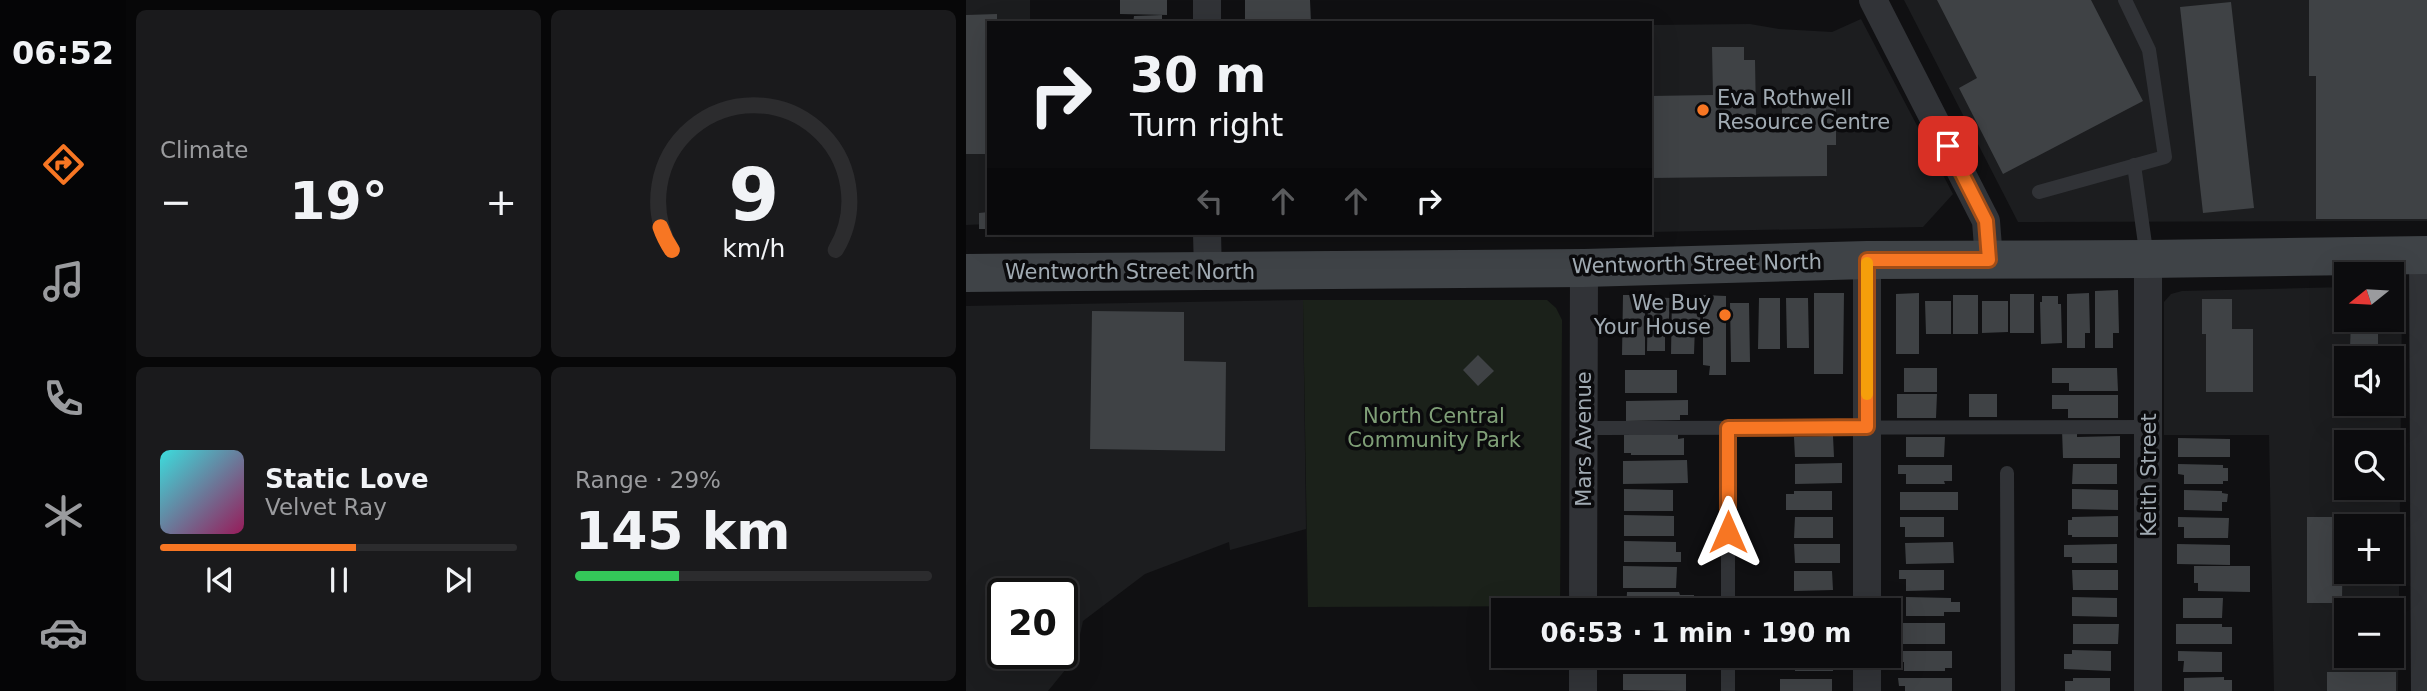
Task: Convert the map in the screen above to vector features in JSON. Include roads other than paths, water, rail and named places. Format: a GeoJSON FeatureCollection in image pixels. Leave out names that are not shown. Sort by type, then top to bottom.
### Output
{"type":"FeatureCollection","features":[{"type":"Feature","properties":{"kind":"main road","name":"Wentworth Street North"},"geometry":{"type":"LineString","coordinates":[[966,273],[1584,268],[1867,260],[2425,255]]}},
{"type":"Feature","properties":{"kind":"street"},"geometry":{"type":"LineString","coordinates":[[1207,0],[1207,21]]}},
{"type":"Feature","properties":{"kind":"street"},"geometry":{"type":"LineString","coordinates":[[1873,0],[1986,221],[1989,260]]}},
{"type":"Feature","properties":{"kind":"street"},"geometry":{"type":"LineString","coordinates":[[1207,235],[1208,272]]}},
{"type":"Feature","properties":{"kind":"street"},"geometry":{"type":"LineString","coordinates":[[2425,255],[2425,691]]}},
{"type":"Feature","properties":{"kind":"street","name":"Keith Street"},"geometry":{"type":"LineString","coordinates":[[2148,259],[2148,691]]}},
{"type":"Feature","properties":{"kind":"street"},"geometry":{"type":"LineString","coordinates":[[1867,260],[1867,598]]}},
{"type":"Feature","properties":{"kind":"street","name":"Mars Avenue"},"geometry":{"type":"LineString","coordinates":[[1583,598],[1584,268]]}},
{"type":"Feature","properties":{"kind":"street"},"geometry":{"type":"LineString","coordinates":[[1583,668],[1583,691]]}},
{"type":"Feature","properties":{"kind":"street"},"geometry":{"type":"LineString","coordinates":[[1867,668],[1867,691]]}},
{"type":"Feature","properties":{"kind":"lane"},"geometry":{"type":"LineString","coordinates":[[2039,192],[2165,156],[2149,50],[2125,0]]}},
{"type":"Feature","properties":{"kind":"lane"},"geometry":{"type":"LineString","coordinates":[[2134,165],[2148,259]]}},
{"type":"Feature","properties":{"kind":"lane"},"geometry":{"type":"LineString","coordinates":[[1584,428],[2149,427]]}},
{"type":"Feature","properties":{"kind":"lane"},"geometry":{"type":"LineString","coordinates":[[1728,428],[1728,598]]}},
{"type":"Feature","properties":{"kind":"lane"},"geometry":{"type":"LineString","coordinates":[[2007,474],[2008,691]]}},
{"type":"Feature","properties":{"kind":"lane"},"geometry":{"type":"LineString","coordinates":[[1728,668],[1728,691]]}},
{"type":"Feature","properties":{"kind":"place","name":"Eva Rothwell Resource Centre"},"geometry":{"type":"Point","coordinates":[1703,110]}},
{"type":"Feature","properties":{"kind":"place","name":"We Buy Your House"},"geometry":{"type":"Point","coordinates":[1725,315]}},
{"type":"Feature","properties":{"kind":"park label","name":"North Central Community Park"},"geometry":{"type":"Point","coordinates":[1434,428]}}]}
